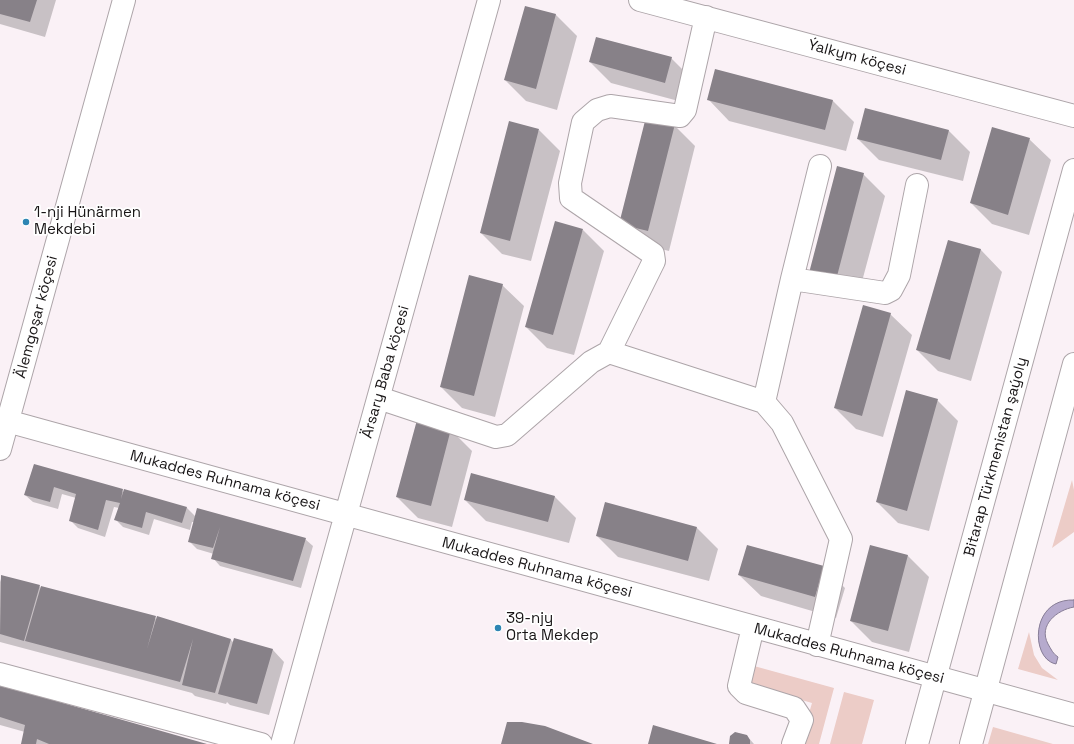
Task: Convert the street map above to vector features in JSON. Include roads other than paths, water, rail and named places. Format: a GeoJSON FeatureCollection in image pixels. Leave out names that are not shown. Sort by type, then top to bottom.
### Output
{"type":"FeatureCollection","features":[{"type":"Feature","properties":{"kind":"street","name":"Älemgoşar köçesi"},"geometry":{"type":"LineString","coordinates":[[0,449],[4,420],[124,0]]}},
{"type":"Feature","properties":{"kind":"street","name":"Ärsary Baba köçesi"},"geometry":{"type":"LineString","coordinates":[[282,744],[489,0]]}},
{"type":"Feature","properties":{"kind":"street","name":"Ýalkym köçesi"},"geometry":{"type":"LineString","coordinates":[[640,0],[1074,116]]}},
{"type":"Feature","properties":{"kind":"street"},"geometry":{"type":"LineString","coordinates":[[379,398],[496,437],[507,435],[591,362],[609,352],[654,261],[654,254],[571,198],[570,183],[583,122],[597,110],[610,106],[680,116],[685,110],[706,17]]}},
{"type":"Feature","properties":{"kind":"street"},"geometry":{"type":"LineString","coordinates":[[764,402],[820,166]]}},
{"type":"Feature","properties":{"kind":"street","name":"Bitarap Türkmenistan şaýoly"},"geometry":{"type":"LineString","coordinates":[[917,744],[1074,170]]}},
{"type":"Feature","properties":{"kind":"street"},"geometry":{"type":"LineString","coordinates":[[792,279],[884,293],[891,290],[899,275],[917,185]]}},
{"type":"Feature","properties":{"kind":"street"},"geometry":{"type":"LineString","coordinates":[[609,352],[764,402],[782,423],[841,539],[817,645]]}},
{"type":"Feature","properties":{"kind":"street"},"geometry":{"type":"LineString","coordinates":[[970,744],[1074,364]]}},
{"type":"Feature","properties":{"kind":"street","name":"Mukaddes Ruhnama köçesi"},"geometry":{"type":"LineString","coordinates":[[4,420],[935,678],[1074,715]]}},
{"type":"Feature","properties":{"kind":"street"},"geometry":{"type":"LineString","coordinates":[[753,627],[739,686],[746,693],[794,708],[802,720],[793,744]]}},
{"type":"Feature","properties":{"kind":"street"},"geometry":{"type":"LineString","coordinates":[[0,674],[261,744]]}},
{"type":"Feature","properties":{"kind":"place","name":"1-nji Hünärmen Mekdebi"},"geometry":{"type":"Point","coordinates":[26,222]}},
{"type":"Feature","properties":{"kind":"place","name":"39-njy Orta Mekdep"},"geometry":{"type":"Point","coordinates":[498,628]}}]}
